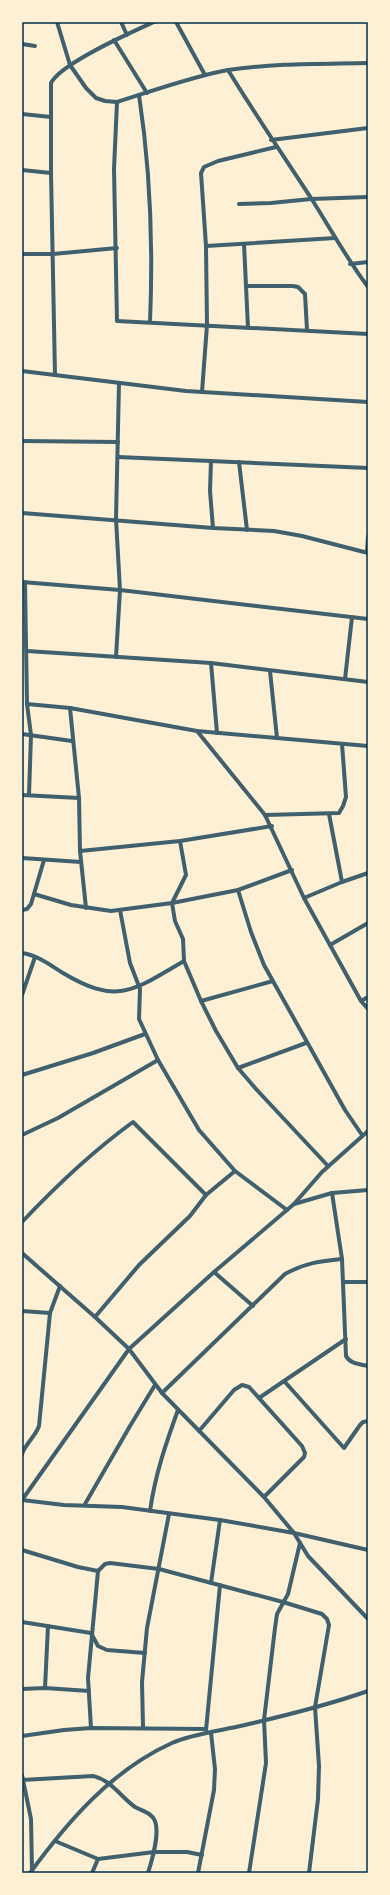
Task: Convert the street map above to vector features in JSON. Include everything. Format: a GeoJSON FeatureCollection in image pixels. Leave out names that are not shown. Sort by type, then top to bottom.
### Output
{"type":"FeatureCollection","features":[{"type":"Feature","properties":{"kind":"street"},"geometry":{"type":"LineString","coordinates":[[57,22],[70,65],[96,98],[105,101],[117,102],[206,75],[228,70],[286,64],[368,63]]}},
{"type":"Feature","properties":{"kind":"street"},"geometry":{"type":"LineString","coordinates":[[121,22],[127,35]]}},
{"type":"Feature","properties":{"kind":"street"},"geometry":{"type":"LineString","coordinates":[[55,375],[54,254],[51,173],[52,83],[55,76],[70,65],[114,40],[154,22]]}},
{"type":"Feature","properties":{"kind":"street"},"geometry":{"type":"LineString","coordinates":[[176,22],[206,75]]}},
{"type":"Feature","properties":{"kind":"street"},"geometry":{"type":"LineString","coordinates":[[114,40],[147,93]]}},
{"type":"Feature","properties":{"kind":"street"},"geometry":{"type":"LineString","coordinates":[[22,44],[35,46]]}},
{"type":"Feature","properties":{"kind":"street"},"geometry":{"type":"LineString","coordinates":[[228,70],[271,140],[311,198],[350,264],[368,287]]}},
{"type":"Feature","properties":{"kind":"street"},"geometry":{"type":"LineString","coordinates":[[139,95],[145,132],[149,212],[150,322]]}},
{"type":"Feature","properties":{"kind":"street"},"geometry":{"type":"LineString","coordinates":[[117,102],[114,169],[117,248],[117,321],[368,334]]}},
{"type":"Feature","properties":{"kind":"street"},"geometry":{"type":"LineString","coordinates":[[22,114],[51,117]]}},
{"type":"Feature","properties":{"kind":"street"},"geometry":{"type":"LineString","coordinates":[[271,140],[368,128]]}},
{"type":"Feature","properties":{"kind":"street"},"geometry":{"type":"LineString","coordinates":[[202,392],[207,325],[206,246],[201,173],[204,167],[218,161],[276,147]]}},
{"type":"Feature","properties":{"kind":"street"},"geometry":{"type":"LineString","coordinates":[[22,170],[51,173]]}},
{"type":"Feature","properties":{"kind":"street"},"geometry":{"type":"LineString","coordinates":[[239,204],[271,203],[311,198],[368,197]]}},
{"type":"Feature","properties":{"kind":"street"},"geometry":{"type":"LineString","coordinates":[[206,246],[335,238]]}},
{"type":"Feature","properties":{"kind":"street"},"geometry":{"type":"LineString","coordinates":[[244,244],[248,328]]}},
{"type":"Feature","properties":{"kind":"street"},"geometry":{"type":"LineString","coordinates":[[22,254],[54,254],[117,248]]}},
{"type":"Feature","properties":{"kind":"street"},"geometry":{"type":"LineString","coordinates":[[350,264],[368,262]]}},
{"type":"Feature","properties":{"kind":"street"},"geometry":{"type":"LineString","coordinates":[[247,286],[293,286],[302,289],[305,294],[307,330]]}},
{"type":"Feature","properties":{"kind":"street"},"geometry":{"type":"LineString","coordinates":[[22,371],[202,392],[368,402]]}},
{"type":"Feature","properties":{"kind":"street"},"geometry":{"type":"LineString","coordinates":[[116,657],[120,590],[116,519],[119,383]]}},
{"type":"Feature","properties":{"kind":"street"},"geometry":{"type":"LineString","coordinates":[[22,441],[118,442]]}},
{"type":"Feature","properties":{"kind":"street"},"geometry":{"type":"LineString","coordinates":[[118,457],[368,468]]}},
{"type":"Feature","properties":{"kind":"street"},"geometry":{"type":"LineString","coordinates":[[211,461],[210,491],[213,528]]}},
{"type":"Feature","properties":{"kind":"street"},"geometry":{"type":"LineString","coordinates":[[239,462],[247,530]]}},
{"type":"Feature","properties":{"kind":"street"},"geometry":{"type":"LineString","coordinates":[[22,513],[116,519],[213,528],[274,531],[302,536],[367,553],[368,536]]}},
{"type":"Feature","properties":{"kind":"street"},"geometry":{"type":"LineString","coordinates":[[29,795],[31,735],[24,680],[27,651],[24,644],[23,582],[120,590],[368,619]]}},
{"type":"Feature","properties":{"kind":"street"},"geometry":{"type":"LineString","coordinates":[[345,679],[352,617]]}},
{"type":"Feature","properties":{"kind":"street"},"geometry":{"type":"LineString","coordinates":[[27,651],[210,663],[368,682]]}},
{"type":"Feature","properties":{"kind":"street"},"geometry":{"type":"LineString","coordinates":[[210,663],[216,732]]}},
{"type":"Feature","properties":{"kind":"street"},"geometry":{"type":"LineString","coordinates":[[270,671],[277,738]]}},
{"type":"Feature","properties":{"kind":"street"},"geometry":{"type":"LineString","coordinates":[[28,704],[70,708],[197,731],[368,746]]}},
{"type":"Feature","properties":{"kind":"street"},"geometry":{"type":"LineString","coordinates":[[70,708],[72,741],[79,798],[80,851],[86,908]]}},
{"type":"Feature","properties":{"kind":"street"},"geometry":{"type":"LineString","coordinates":[[197,731],[265,815],[272,826],[304,898],[361,1001],[368,1009]]}},
{"type":"Feature","properties":{"kind":"street"},"geometry":{"type":"LineString","coordinates":[[22,734],[72,741]]}},
{"type":"Feature","properties":{"kind":"street"},"geometry":{"type":"LineString","coordinates":[[265,815],[329,814],[339,812],[346,797],[342,744]]}},
{"type":"Feature","properties":{"kind":"street"},"geometry":{"type":"LineString","coordinates":[[22,795],[79,798]]}},
{"type":"Feature","properties":{"kind":"street"},"geometry":{"type":"LineString","coordinates":[[329,814],[342,882]]}},
{"type":"Feature","properties":{"kind":"street"},"geometry":{"type":"LineString","coordinates":[[80,851],[180,841],[272,826]]}},
{"type":"Feature","properties":{"kind":"street"},"geometry":{"type":"LineString","coordinates":[[180,841],[186,875],[172,903],[175,921],[183,939],[184,961],[201,1001],[216,1031],[238,1068],[328,1166]]}},
{"type":"Feature","properties":{"kind":"street"},"geometry":{"type":"LineString","coordinates":[[22,858],[81,862]]}},
{"type":"Feature","properties":{"kind":"street"},"geometry":{"type":"LineString","coordinates":[[22,910],[27,909],[31,904],[44,860]]}},
{"type":"Feature","properties":{"kind":"street"},"geometry":{"type":"LineString","coordinates":[[34,894],[71,906],[111,911],[172,903],[238,890],[292,870]]}},
{"type":"Feature","properties":{"kind":"street"},"geometry":{"type":"LineString","coordinates":[[304,898],[368,873]]}},
{"type":"Feature","properties":{"kind":"street"},"geometry":{"type":"LineString","coordinates":[[238,890],[251,932],[264,965],[306,1043],[345,1110],[362,1135]]}},
{"type":"Feature","properties":{"kind":"street"},"geometry":{"type":"LineString","coordinates":[[120,910],[130,963],[139,987],[139,1019],[158,1060],[199,1130],[235,1171],[287,1210]]}},
{"type":"Feature","properties":{"kind":"street"},"geometry":{"type":"LineString","coordinates":[[330,945],[368,923]]}},
{"type":"Feature","properties":{"kind":"street"},"geometry":{"type":"LineString","coordinates":[[22,953],[35,957],[92,988],[120,993],[139,987],[184,961]]}},
{"type":"Feature","properties":{"kind":"street"},"geometry":{"type":"LineString","coordinates":[[22,995],[35,957]]}},
{"type":"Feature","properties":{"kind":"street"},"geometry":{"type":"LineString","coordinates":[[201,1001],[273,981]]}},
{"type":"Feature","properties":{"kind":"street"},"geometry":{"type":"LineString","coordinates":[[361,1001],[368,997]]}},
{"type":"Feature","properties":{"kind":"street"},"geometry":{"type":"LineString","coordinates":[[22,1075],[145,1034]]}},
{"type":"Feature","properties":{"kind":"street"},"geometry":{"type":"LineString","coordinates":[[238,1068],[306,1043]]}},
{"type":"Feature","properties":{"kind":"street"},"geometry":{"type":"LineString","coordinates":[[22,1135],[58,1118],[158,1060]]}},
{"type":"Feature","properties":{"kind":"street"},"geometry":{"type":"LineString","coordinates":[[22,1222],[51,1192],[103,1145],[133,1122],[206,1195]]}},
{"type":"Feature","properties":{"kind":"street"},"geometry":{"type":"LineString","coordinates":[[368,1131],[328,1166],[294,1204],[214,1272],[129,1349],[22,1500],[64,1505],[85,1504],[220,1520],[294,1533],[368,1550]]}},
{"type":"Feature","properties":{"kind":"street"},"geometry":{"type":"LineString","coordinates":[[95,1316],[139,1265],[190,1216],[206,1195],[235,1171]]}},
{"type":"Feature","properties":{"kind":"street"},"geometry":{"type":"LineString","coordinates":[[294,1204],[332,1193],[368,1190]]}},
{"type":"Feature","properties":{"kind":"street"},"geometry":{"type":"LineString","coordinates":[[332,1193],[342,1258],[346,1356],[348,1360],[368,1366]]}},
{"type":"Feature","properties":{"kind":"street"},"geometry":{"type":"LineString","coordinates":[[23,1255],[95,1316],[129,1349],[162,1393],[264,1497],[294,1533],[308,1556],[368,1619]]}},
{"type":"Feature","properties":{"kind":"street"},"geometry":{"type":"LineString","coordinates":[[162,1393],[285,1274],[300,1265],[342,1258]]}},
{"type":"Feature","properties":{"kind":"street"},"geometry":{"type":"LineString","coordinates":[[214,1272],[253,1306]]}},
{"type":"Feature","properties":{"kind":"street"},"geometry":{"type":"LineString","coordinates":[[343,1282],[368,1282]]}},
{"type":"Feature","properties":{"kind":"street"},"geometry":{"type":"LineString","coordinates":[[22,1454],[26,1444],[36,1435],[39,1426],[50,1313],[60,1286]]}},
{"type":"Feature","properties":{"kind":"street"},"geometry":{"type":"LineString","coordinates":[[22,1311],[50,1313]]}},
{"type":"Feature","properties":{"kind":"street"},"geometry":{"type":"LineString","coordinates":[[259,1398],[285,1382],[346,1339]]}},
{"type":"Feature","properties":{"kind":"street"},"geometry":{"type":"LineString","coordinates":[[285,1382],[344,1448],[360,1425],[363,1422],[368,1421]]}},
{"type":"Feature","properties":{"kind":"street"},"geometry":{"type":"LineString","coordinates":[[85,1504],[155,1385]]}},
{"type":"Feature","properties":{"kind":"street"},"geometry":{"type":"LineString","coordinates":[[199,1432],[239,1386],[246,1385],[249,1387],[302,1446],[305,1453],[304,1458],[264,1497]]}},
{"type":"Feature","properties":{"kind":"street"},"geometry":{"type":"LineString","coordinates":[[150,1511],[159,1465],[178,1410]]}},
{"type":"Feature","properties":{"kind":"street"},"geometry":{"type":"LineString","coordinates":[[142,1727],[142,1682],[147,1628],[169,1514]]}},
{"type":"Feature","properties":{"kind":"street"},"geometry":{"type":"LineString","coordinates":[[211,1583],[220,1520]]}},
{"type":"Feature","properties":{"kind":"street"},"geometry":{"type":"LineString","coordinates":[[249,1873],[266,1763],[264,1720],[277,1614],[288,1594],[300,1543]]}},
{"type":"Feature","properties":{"kind":"street"},"geometry":{"type":"LineString","coordinates":[[22,1550],[78,1567],[98,1571]]}},
{"type":"Feature","properties":{"kind":"street"},"geometry":{"type":"LineString","coordinates":[[90,1728],[89,1691],[91,1633],[98,1571],[105,1564],[110,1563],[159,1569],[322,1614],[327,1619],[329,1625],[315,1707],[319,1766],[318,1799],[309,1873]]}},
{"type":"Feature","properties":{"kind":"street"},"geometry":{"type":"LineString","coordinates":[[206,1732],[220,1586]]}},
{"type":"Feature","properties":{"kind":"street"},"geometry":{"type":"LineString","coordinates":[[22,1622],[91,1633]]}},
{"type":"Feature","properties":{"kind":"street"},"geometry":{"type":"LineString","coordinates":[[45,1688],[48,1626]]}},
{"type":"Feature","properties":{"kind":"street"},"geometry":{"type":"LineString","coordinates":[[91,1633],[98,1646],[107,1650],[144,1653]]}},
{"type":"Feature","properties":{"kind":"street"},"geometry":{"type":"LineString","coordinates":[[22,1689],[45,1688],[89,1691]]}},
{"type":"Feature","properties":{"kind":"street"},"geometry":{"type":"LineString","coordinates":[[22,1736],[90,1728],[142,1727],[211,1733],[315,1707],[368,1691]]}},
{"type":"Feature","properties":{"kind":"street"},"geometry":{"type":"LineString","coordinates":[[31,1872],[84,1807],[109,1783],[143,1758],[173,1742],[206,1732]]}},
{"type":"Feature","properties":{"kind":"street"},"geometry":{"type":"LineString","coordinates":[[198,1873],[214,1790],[215,1769],[211,1733]]}},
{"type":"Feature","properties":{"kind":"street"},"geometry":{"type":"LineString","coordinates":[[22,1774],[31,1819],[31,1872]]}},
{"type":"Feature","properties":{"kind":"street"},"geometry":{"type":"LineString","coordinates":[[22,1780],[93,1776],[103,1779],[109,1783],[129,1803],[149,1814],[155,1820],[156,1828],[154,1852],[148,1873]]}},
{"type":"Feature","properties":{"kind":"street"},"geometry":{"type":"LineString","coordinates":[[55,1841],[98,1860],[154,1852],[187,1852],[202,1855]]}},
{"type":"Feature","properties":{"kind":"street"},"geometry":{"type":"LineString","coordinates":[[92,1873],[98,1860]]}}]}
